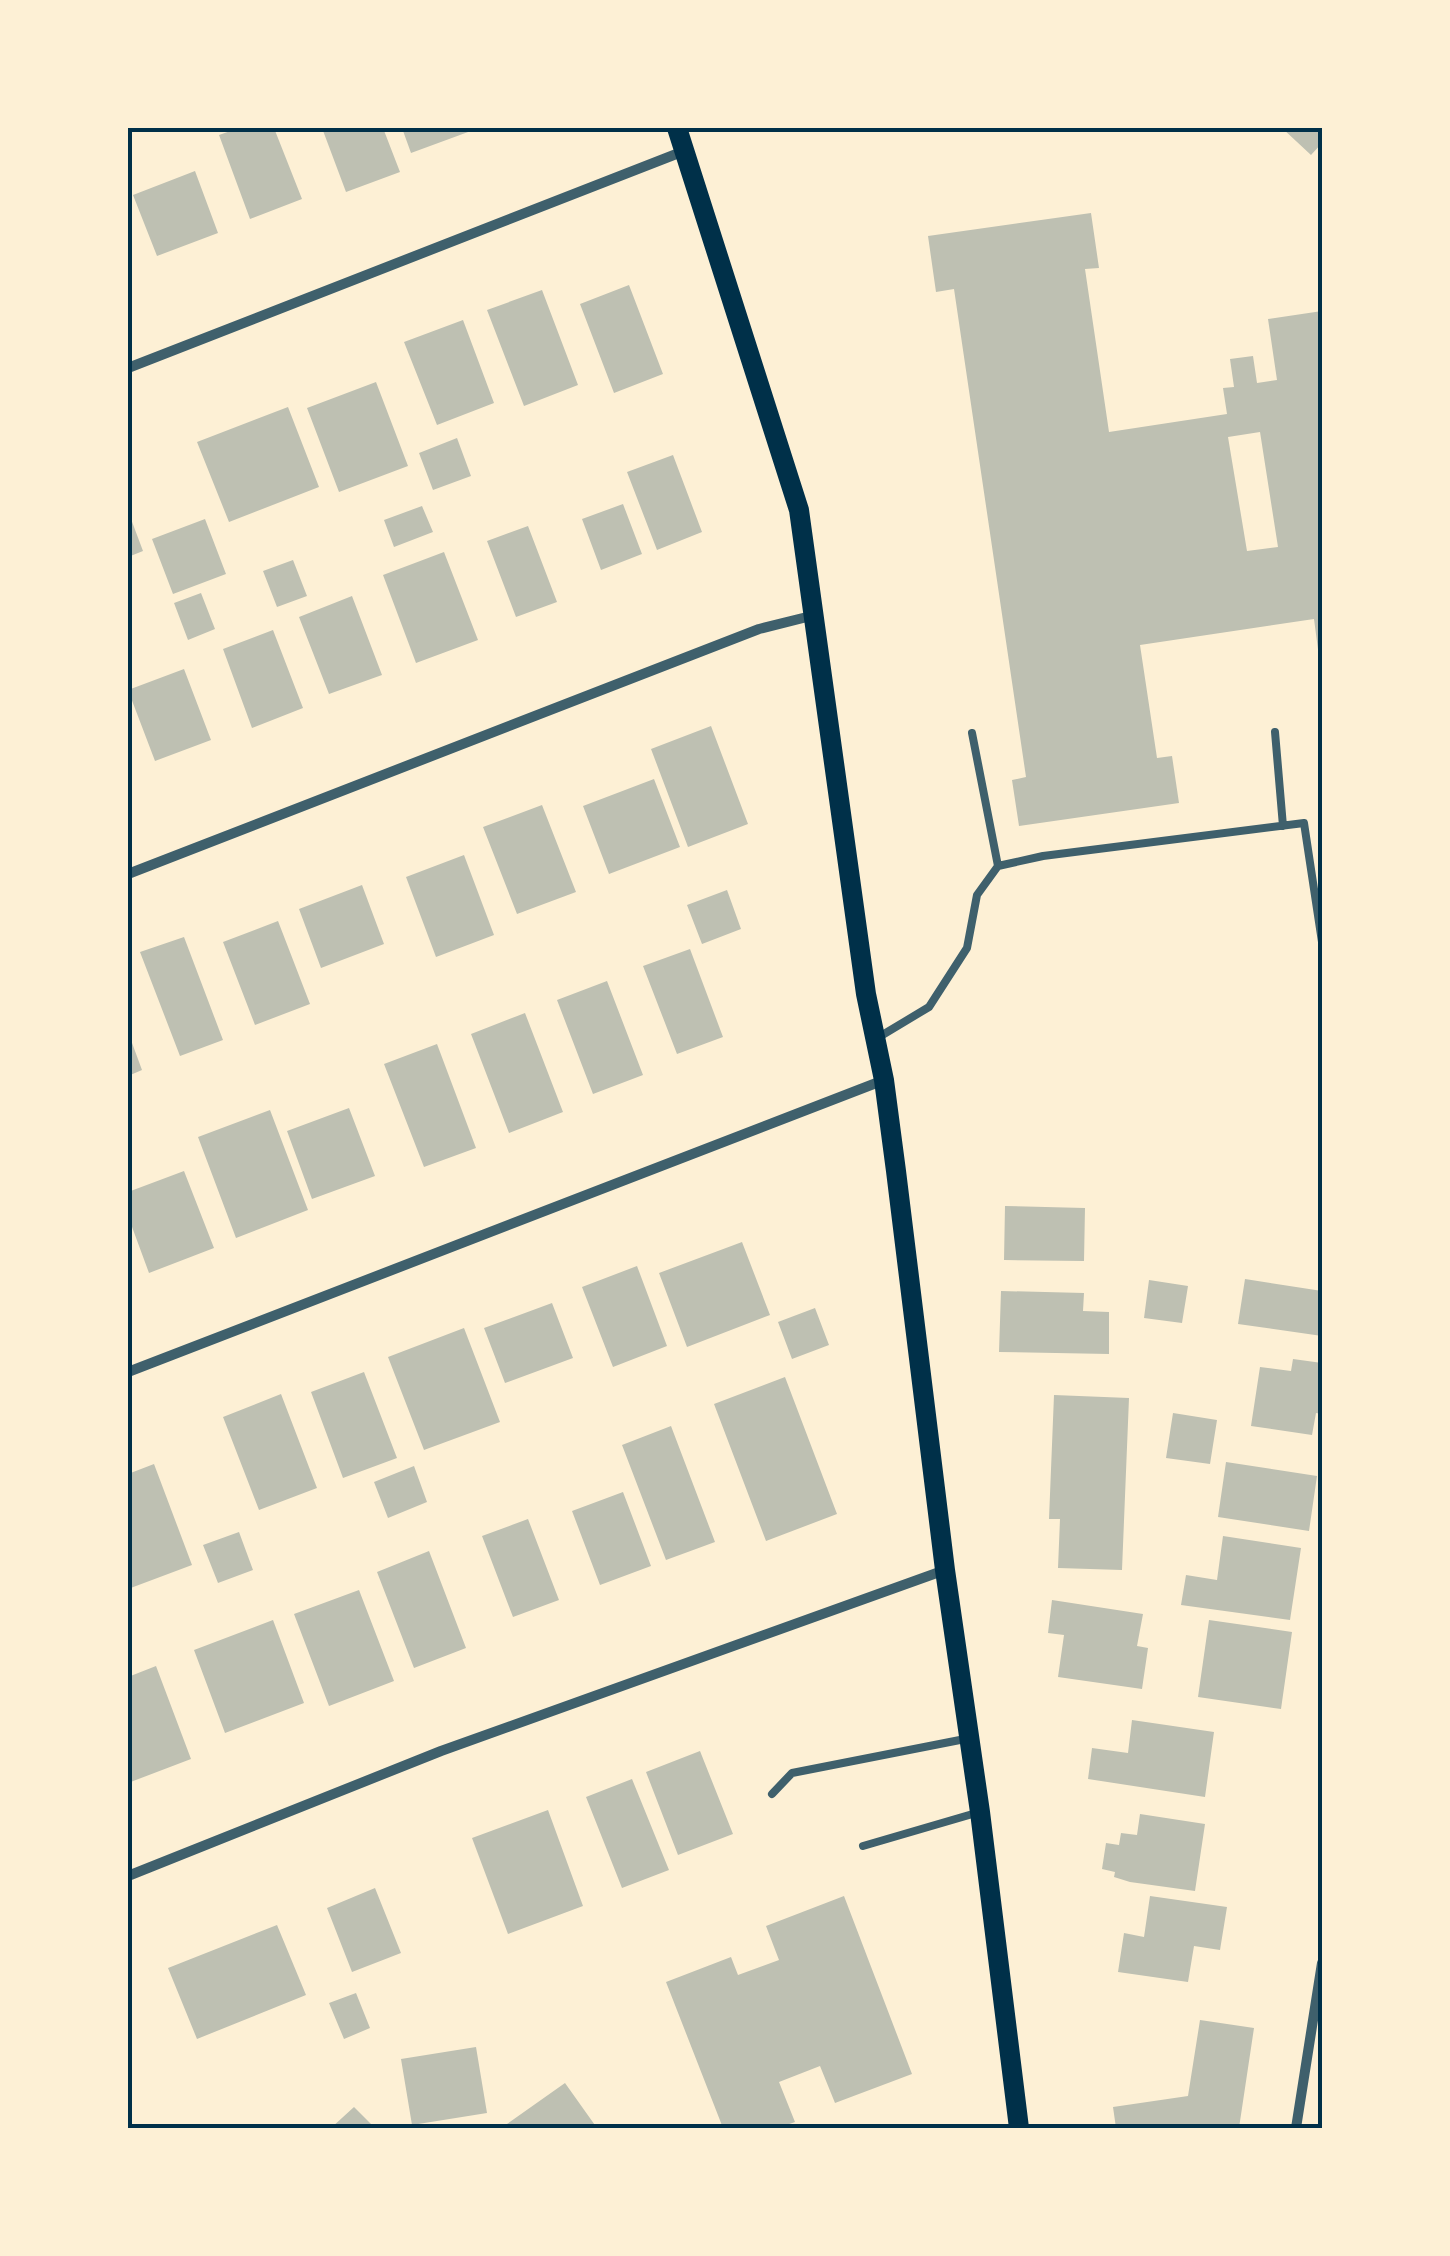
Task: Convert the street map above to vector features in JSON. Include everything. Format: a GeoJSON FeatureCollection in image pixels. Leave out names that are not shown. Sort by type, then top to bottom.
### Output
{"type":"FeatureCollection","features":[{"type":"Feature","properties":{"kind":"main road"},"geometry":{"type":"LineString","coordinates":[[677,128],[800,510],[848,863],[884,1080],[944,1570],[980,1812],[1019,2128]]}},
{"type":"Feature","properties":{"kind":"street"},"geometry":{"type":"LineString","coordinates":[[128,368],[684,152]]}},
{"type":"Feature","properties":{"kind":"street"},"geometry":{"type":"LineString","coordinates":[[128,874],[760,629],[816,615]]}},
{"type":"Feature","properties":{"kind":"street"},"geometry":{"type":"LineString","coordinates":[[128,1372],[884,1080]]}},
{"type":"Feature","properties":{"kind":"street"},"geometry":{"type":"LineString","coordinates":[[128,1876],[442,1751],[944,1570]]}},
{"type":"Feature","properties":{"kind":"street"},"geometry":{"type":"LineString","coordinates":[[1296,2128],[1322,1963]]}},
{"type":"Feature","properties":{"kind":"lane"},"geometry":{"type":"LineString","coordinates":[[1276,732],[1284,826]]}},
{"type":"Feature","properties":{"kind":"lane"},"geometry":{"type":"LineString","coordinates":[[972,733],[998,866]]}},
{"type":"Feature","properties":{"kind":"lane"},"geometry":{"type":"LineString","coordinates":[[875,1039],[929,1006],[967,948],[977,895],[998,866],[1043,856],[1304,824],[1322,942]]}},
{"type":"Feature","properties":{"kind":"lane"},"geometry":{"type":"LineString","coordinates":[[772,1794],[792,1773],[970,1738]]}},
{"type":"Feature","properties":{"kind":"lane"},"geometry":{"type":"LineString","coordinates":[[863,1846],[980,1812]]}},
{"type":"Feature","properties":{"kind":"building"},"geometry":{"type":"Polygon","coordinates":[[[239,128],[274,128],[302,199],[250,219],[219,135],[239,128]]]}},
{"type":"Feature","properties":{"kind":"building"},"geometry":{"type":"Polygon","coordinates":[[[322,128],[383,128],[400,172],[346,192],[322,128]]]}},
{"type":"Feature","properties":{"kind":"building"},"geometry":{"type":"Polygon","coordinates":[[[402,128],[479,128],[411,153],[402,128]]]}},
{"type":"Feature","properties":{"kind":"building"},"geometry":{"type":"Polygon","coordinates":[[[1282,128],[1322,128],[1322,143],[1311,155],[1282,128]]]}},
{"type":"Feature","properties":{"kind":"building"},"geometry":{"type":"Polygon","coordinates":[[[195,171],[218,233],[157,256],[133,195],[195,171]]]}},
{"type":"Feature","properties":{"kind":"building"},"geometry":{"type":"Polygon","coordinates":[[[1091,213],[1099,268],[1085,269],[1109,432],[1227,414],[1223,388],[1234,387],[1230,359],[1253,356],[1257,383],[1277,380],[1268,319],[1322,311],[1322,657],[1314,619],[1140,645],[1157,758],[1172,756],[1179,803],[1019,826],[1012,780],[1026,777],[954,289],[936,292],[928,236],[1091,213]],[[1260,432],[1228,437],[1247,551],[1278,547],[1260,432]]]}},
{"type":"Feature","properties":{"kind":"building"},"geometry":{"type":"Polygon","coordinates":[[[629,285],[663,374],[614,393],[580,304],[629,285]]]}},
{"type":"Feature","properties":{"kind":"building"},"geometry":{"type":"Polygon","coordinates":[[[542,290],[578,385],[524,406],[487,310],[542,290]]]}},
{"type":"Feature","properties":{"kind":"building"},"geometry":{"type":"Polygon","coordinates":[[[463,320],[494,403],[437,425],[404,342],[463,320]]]}},
{"type":"Feature","properties":{"kind":"building"},"geometry":{"type":"Polygon","coordinates":[[[376,382],[408,466],[339,492],[307,408],[376,382]]]}},
{"type":"Feature","properties":{"kind":"building"},"geometry":{"type":"Polygon","coordinates":[[[288,407],[319,487],[229,522],[197,442],[288,407]]]}},
{"type":"Feature","properties":{"kind":"building"},"geometry":{"type":"Polygon","coordinates":[[[457,438],[471,476],[433,490],[419,453],[457,438]]]}},
{"type":"Feature","properties":{"kind":"building"},"geometry":{"type":"Polygon","coordinates":[[[673,455],[702,532],[657,550],[627,472],[673,455]]]}},
{"type":"Feature","properties":{"kind":"building"},"geometry":{"type":"Polygon","coordinates":[[[623,504],[642,554],[601,570],[582,519],[623,504]]]}},
{"type":"Feature","properties":{"kind":"building"},"geometry":{"type":"Polygon","coordinates":[[[422,506],[433,532],[394,547],[384,520],[422,506]]]}},
{"type":"Feature","properties":{"kind":"building"},"geometry":{"type":"Polygon","coordinates":[[[128,511],[143,551],[128,557],[128,511]]]}},
{"type":"Feature","properties":{"kind":"building"},"geometry":{"type":"Polygon","coordinates":[[[205,519],[226,574],[173,594],[152,539],[205,519]]]}},
{"type":"Feature","properties":{"kind":"building"},"geometry":{"type":"Polygon","coordinates":[[[528,526],[557,602],[516,617],[487,541],[528,526]]]}},
{"type":"Feature","properties":{"kind":"building"},"geometry":{"type":"Polygon","coordinates":[[[444,552],[478,640],[416,663],[383,575],[444,552]]]}},
{"type":"Feature","properties":{"kind":"building"},"geometry":{"type":"Polygon","coordinates":[[[293,560],[307,596],[277,607],[263,571],[293,560]]]}},
{"type":"Feature","properties":{"kind":"building"},"geometry":{"type":"Polygon","coordinates":[[[201,593],[215,629],[188,640],[174,603],[201,593]]]}},
{"type":"Feature","properties":{"kind":"building"},"geometry":{"type":"Polygon","coordinates":[[[352,596],[382,675],[329,694],[299,617],[352,596]]]}},
{"type":"Feature","properties":{"kind":"building"},"geometry":{"type":"Polygon","coordinates":[[[273,630],[303,708],[252,728],[223,649],[273,630]]]}},
{"type":"Feature","properties":{"kind":"building"},"geometry":{"type":"Polygon","coordinates":[[[184,669],[211,740],[155,761],[128,690],[184,669]]]}},
{"type":"Feature","properties":{"kind":"building"},"geometry":{"type":"Polygon","coordinates":[[[711,726],[748,824],[688,847],[651,749],[711,726]]]}},
{"type":"Feature","properties":{"kind":"building"},"geometry":{"type":"Polygon","coordinates":[[[654,779],[680,847],[609,874],[583,806],[654,779]]]}},
{"type":"Feature","properties":{"kind":"building"},"geometry":{"type":"Polygon","coordinates":[[[542,805],[576,892],[517,914],[483,827],[542,805]]]}},
{"type":"Feature","properties":{"kind":"building"},"geometry":{"type":"Polygon","coordinates":[[[464,855],[494,935],[436,957],[406,877],[464,855]]]}},
{"type":"Feature","properties":{"kind":"building"},"geometry":{"type":"Polygon","coordinates":[[[362,885],[384,944],[321,968],[299,909],[362,885]]]}},
{"type":"Feature","properties":{"kind":"building"},"geometry":{"type":"Polygon","coordinates":[[[727,890],[741,929],[702,944],[687,905],[727,890]]]}},
{"type":"Feature","properties":{"kind":"building"},"geometry":{"type":"Polygon","coordinates":[[[278,921],[310,1004],[255,1025],[223,942],[278,921]]]}},
{"type":"Feature","properties":{"kind":"building"},"geometry":{"type":"Polygon","coordinates":[[[184,937],[223,1040],[180,1056],[140,952],[184,937]]]}},
{"type":"Feature","properties":{"kind":"building"},"geometry":{"type":"Polygon","coordinates":[[[690,949],[723,1037],[677,1054],[643,966],[690,949]]]}},
{"type":"Feature","properties":{"kind":"building"},"geometry":{"type":"Polygon","coordinates":[[[607,981],[643,1075],[593,1094],[557,1000],[607,981]]]}},
{"type":"Feature","properties":{"kind":"building"},"geometry":{"type":"Polygon","coordinates":[[[525,1013],[563,1112],[509,1133],[471,1034],[525,1013]]]}},
{"type":"Feature","properties":{"kind":"building"},"geometry":{"type":"Polygon","coordinates":[[[128,1032],[142,1070],[128,1076],[128,1032]]]}},
{"type":"Feature","properties":{"kind":"building"},"geometry":{"type":"Polygon","coordinates":[[[437,1044],[476,1148],[424,1167],[384,1064],[437,1044]]]}},
{"type":"Feature","properties":{"kind":"building"},"geometry":{"type":"Polygon","coordinates":[[[349,1108],[375,1176],[312,1199],[287,1131],[349,1108]]]}},
{"type":"Feature","properties":{"kind":"building"},"geometry":{"type":"Polygon","coordinates":[[[270,1110],[308,1210],[236,1238],[198,1137],[270,1110]]]}},
{"type":"Feature","properties":{"kind":"building"},"geometry":{"type":"Polygon","coordinates":[[[184,1171],[214,1248],[149,1273],[128,1216],[128,1192],[184,1171]]]}},
{"type":"Feature","properties":{"kind":"building"},"geometry":{"type":"Polygon","coordinates":[[[1005,1206],[1085,1208],[1084,1261],[1004,1260],[1005,1206]]]}},
{"type":"Feature","properties":{"kind":"building"},"geometry":{"type":"Polygon","coordinates":[[[742,1242],[770,1315],[687,1347],[659,1273],[742,1242]]]}},
{"type":"Feature","properties":{"kind":"building"},"geometry":{"type":"Polygon","coordinates":[[[637,1266],[667,1346],[613,1367],[582,1287],[637,1266]]]}},
{"type":"Feature","properties":{"kind":"building"},"geometry":{"type":"Polygon","coordinates":[[[1245,1279],[1322,1291],[1322,1336],[1238,1324],[1245,1279]]]}},
{"type":"Feature","properties":{"kind":"building"},"geometry":{"type":"Polygon","coordinates":[[[1149,1280],[1188,1286],[1182,1323],[1144,1318],[1149,1280]]]}},
{"type":"Feature","properties":{"kind":"building"},"geometry":{"type":"Polygon","coordinates":[[[1001,1291],[1084,1293],[1083,1311],[1109,1312],[1109,1354],[999,1352],[1001,1291]]]}},
{"type":"Feature","properties":{"kind":"building"},"geometry":{"type":"Polygon","coordinates":[[[552,1303],[573,1358],[505,1383],[484,1328],[552,1303]]]}},
{"type":"Feature","properties":{"kind":"building"},"geometry":{"type":"Polygon","coordinates":[[[815,1308],[829,1345],[792,1359],[778,1322],[815,1308]]]}},
{"type":"Feature","properties":{"kind":"building"},"geometry":{"type":"Polygon","coordinates":[[[464,1328],[500,1422],[424,1450],[388,1357],[464,1328]]]}},
{"type":"Feature","properties":{"kind":"building"},"geometry":{"type":"Polygon","coordinates":[[[1293,1359],[1322,1363],[1322,1414],[1316,1413],[1312,1435],[1251,1426],[1260,1367],[1291,1371],[1293,1359]]]}},
{"type":"Feature","properties":{"kind":"building"},"geometry":{"type":"Polygon","coordinates":[[[364,1372],[397,1458],[343,1478],[311,1392],[364,1372]]]}},
{"type":"Feature","properties":{"kind":"building"},"geometry":{"type":"Polygon","coordinates":[[[785,1377],[837,1514],[766,1541],[714,1404],[785,1377]]]}},
{"type":"Feature","properties":{"kind":"building"},"geometry":{"type":"Polygon","coordinates":[[[281,1394],[317,1488],[259,1510],[223,1417],[281,1394]]]}},
{"type":"Feature","properties":{"kind":"building"},"geometry":{"type":"Polygon","coordinates":[[[1054,1395],[1129,1398],[1122,1570],[1058,1568],[1060,1519],[1049,1519],[1054,1395]]]}},
{"type":"Feature","properties":{"kind":"building"},"geometry":{"type":"Polygon","coordinates":[[[1173,1413],[1217,1420],[1210,1464],[1166,1458],[1173,1413]]]}},
{"type":"Feature","properties":{"kind":"building"},"geometry":{"type":"Polygon","coordinates":[[[671,1426],[715,1542],[666,1560],[622,1445],[671,1426]]]}},
{"type":"Feature","properties":{"kind":"building"},"geometry":{"type":"Polygon","coordinates":[[[1226,1462],[1317,1476],[1309,1531],[1218,1517],[1226,1462]]]}},
{"type":"Feature","properties":{"kind":"building"},"geometry":{"type":"Polygon","coordinates":[[[154,1464],[192,1565],[128,1589],[128,1474],[154,1464]]]}},
{"type":"Feature","properties":{"kind":"building"},"geometry":{"type":"Polygon","coordinates":[[[414,1466],[427,1502],[388,1518],[374,1482],[414,1466]]]}},
{"type":"Feature","properties":{"kind":"building"},"geometry":{"type":"Polygon","coordinates":[[[623,1492],[651,1566],[600,1585],[572,1511],[623,1492]]]}},
{"type":"Feature","properties":{"kind":"building"},"geometry":{"type":"Polygon","coordinates":[[[528,1519],[559,1600],[513,1617],[482,1536],[528,1519]]]}},
{"type":"Feature","properties":{"kind":"building"},"geometry":{"type":"Polygon","coordinates":[[[239,1532],[253,1570],[218,1583],[203,1545],[239,1532]]]}},
{"type":"Feature","properties":{"kind":"building"},"geometry":{"type":"Polygon","coordinates":[[[1223,1536],[1301,1548],[1290,1620],[1181,1605],[1186,1575],[1217,1580],[1223,1536]]]}},
{"type":"Feature","properties":{"kind":"building"},"geometry":{"type":"Polygon","coordinates":[[[429,1551],[466,1648],[414,1668],[377,1572],[429,1551]]]}},
{"type":"Feature","properties":{"kind":"building"},"geometry":{"type":"Polygon","coordinates":[[[359,1590],[394,1681],[329,1706],[294,1614],[359,1590]]]}},
{"type":"Feature","properties":{"kind":"building"},"geometry":{"type":"Polygon","coordinates":[[[1052,1600],[1143,1614],[1137,1646],[1148,1648],[1142,1689],[1058,1677],[1064,1635],[1048,1633],[1052,1600]]]}},
{"type":"Feature","properties":{"kind":"building"},"geometry":{"type":"Polygon","coordinates":[[[273,1620],[304,1703],[225,1733],[194,1650],[273,1620]]]}},
{"type":"Feature","properties":{"kind":"building"},"geometry":{"type":"Polygon","coordinates":[[[1209,1620],[1292,1632],[1281,1709],[1198,1697],[1209,1620]]]}},
{"type":"Feature","properties":{"kind":"building"},"geometry":{"type":"Polygon","coordinates":[[[156,1666],[191,1759],[128,1783],[128,1677],[156,1666]]]}},
{"type":"Feature","properties":{"kind":"building"},"geometry":{"type":"Polygon","coordinates":[[[1132,1720],[1214,1732],[1205,1797],[1088,1779],[1092,1748],[1128,1753],[1132,1720]]]}},
{"type":"Feature","properties":{"kind":"building"},"geometry":{"type":"Polygon","coordinates":[[[700,1751],[733,1834],[678,1855],[646,1772],[700,1751]]]}},
{"type":"Feature","properties":{"kind":"building"},"geometry":{"type":"Polygon","coordinates":[[[632,1779],[669,1870],[622,1888],[586,1797],[632,1779]]]}},
{"type":"Feature","properties":{"kind":"building"},"geometry":{"type":"Polygon","coordinates":[[[548,1810],[583,1906],[508,1934],[472,1838],[548,1810]]]}},
{"type":"Feature","properties":{"kind":"building"},"geometry":{"type":"Polygon","coordinates":[[[1140,1814],[1205,1824],[1195,1891],[1130,1882],[1102,1869],[1106,1843],[1119,1845],[1121,1833],[1137,1835],[1140,1814]]]}},
{"type":"Feature","properties":{"kind":"building"},"geometry":{"type":"Polygon","coordinates":[[[375,1888],[401,1953],[352,1972],[327,1908],[375,1888]]]}},
{"type":"Feature","properties":{"kind":"building"},"geometry":{"type":"Polygon","coordinates":[[[844,1896],[912,2074],[835,2103],[820,2066],[779,2082],[795,2122],[778,2128],[723,2128],[666,1982],[731,1957],[738,1975],[779,1960],[766,1926],[844,1896]]]}},
{"type":"Feature","properties":{"kind":"building"},"geometry":{"type":"Polygon","coordinates":[[[1150,1896],[1227,1907],[1220,1950],[1194,1946],[1188,1982],[1118,1972],[1124,1933],[1144,1937],[1150,1896]]]}},
{"type":"Feature","properties":{"kind":"building"},"geometry":{"type":"Polygon","coordinates":[[[277,1925],[306,1995],[197,2039],[168,1968],[277,1925]]]}},
{"type":"Feature","properties":{"kind":"building"},"geometry":{"type":"Polygon","coordinates":[[[356,1993],[370,2028],[344,2039],[329,2003],[356,1993]]]}},
{"type":"Feature","properties":{"kind":"building"},"geometry":{"type":"Polygon","coordinates":[[[1200,2020],[1254,2028],[1239,2128],[1116,2128],[1113,2107],[1188,2096],[1200,2020]]]}},
{"type":"Feature","properties":{"kind":"building"},"geometry":{"type":"Polygon","coordinates":[[[476,2047],[487,2113],[412,2125],[401,2059],[476,2047]]]}},
{"type":"Feature","properties":{"kind":"building"},"geometry":{"type":"Polygon","coordinates":[[[565,2083],[597,2128],[510,2128],[507,2124],[565,2083]]]}},
{"type":"Feature","properties":{"kind":"building"},"geometry":{"type":"Polygon","coordinates":[[[354,2107],[375,2128],[331,2128],[354,2107]]]}}]}
